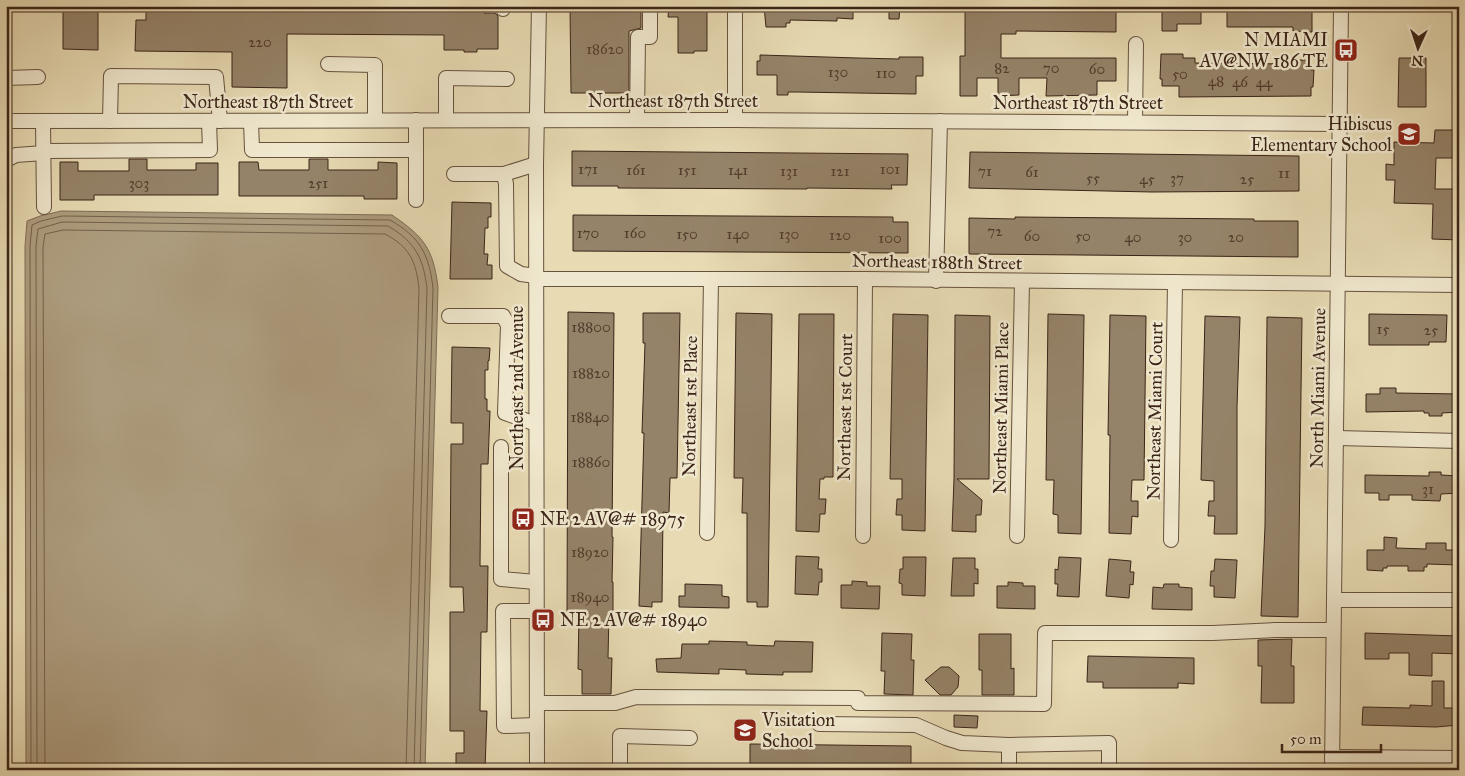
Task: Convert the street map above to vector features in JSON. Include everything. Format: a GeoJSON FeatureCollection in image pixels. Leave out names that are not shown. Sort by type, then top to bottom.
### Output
{"type":"FeatureCollection","features":[{"type":"Feature","properties":{"kind":"street","name":"Northeast 2nd Avenue"},"geometry":{"type":"LineString","coordinates":[[537,770],[536,120],[538,6]]}},
{"type":"Feature","properties":{"kind":"street"},"geometry":{"type":"LineString","coordinates":[[637,120],[638,37],[650,37],[650,6]]}},
{"type":"Feature","properties":{"kind":"street"},"geometry":{"type":"LineString","coordinates":[[735,120],[736,6]]}},
{"type":"Feature","properties":{"kind":"street","name":"North Miami Avenue"},"geometry":{"type":"LineString","coordinates":[[1332,763],[1341,6]]}},
{"type":"Feature","properties":{"kind":"street"},"geometry":{"type":"LineString","coordinates":[[1135,122],[1136,44]]}},
{"type":"Feature","properties":{"kind":"street"},"geometry":{"type":"LineString","coordinates":[[328,64],[375,65],[375,120]]}},
{"type":"Feature","properties":{"kind":"street"},"geometry":{"type":"LineString","coordinates":[[6,160],[16,155],[44,152],[210,150],[214,121],[216,77],[111,76],[110,121]]}},
{"type":"Feature","properties":{"kind":"street"},"geometry":{"type":"LineString","coordinates":[[6,78],[38,77]]}},
{"type":"Feature","properties":{"kind":"street"},"geometry":{"type":"LineString","coordinates":[[446,120],[446,78],[507,79]]}},
{"type":"Feature","properties":{"kind":"street"},"geometry":{"type":"LineString","coordinates":[[416,120],[416,200]]}},
{"type":"Feature","properties":{"kind":"street","name":"Northeast 187th Street"},"geometry":{"type":"LineString","coordinates":[[6,121],[735,120],[1340,124]]}},
{"type":"Feature","properties":{"kind":"street"},"geometry":{"type":"LineString","coordinates":[[43,121],[44,207]]}},
{"type":"Feature","properties":{"kind":"street"},"geometry":{"type":"LineString","coordinates":[[251,121],[252,150],[416,150]]}},
{"type":"Feature","properties":{"kind":"street"},"geometry":{"type":"LineString","coordinates":[[936,281],[940,121]]}},
{"type":"Feature","properties":{"kind":"street"},"geometry":{"type":"LineString","coordinates":[[454,174],[504,174],[536,164]]}},
{"type":"Feature","properties":{"kind":"street","name":"Northeast 188th Street"},"geometry":{"type":"LineString","coordinates":[[504,174],[506,184],[507,266],[521,274],[536,277],[1459,285]]}},
{"type":"Feature","properties":{"kind":"street","name":"Northeast 1st Place"},"geometry":{"type":"LineString","coordinates":[[707,533],[711,279]]}},
{"type":"Feature","properties":{"kind":"street","name":"Northeast 1st Court"},"geometry":{"type":"LineString","coordinates":[[863,536],[865,279]]}},
{"type":"Feature","properties":{"kind":"street","name":"Northeast Miami Place"},"geometry":{"type":"LineString","coordinates":[[1017,536],[1022,282]]}},
{"type":"Feature","properties":{"kind":"street","name":"Northeast Miami Court"},"geometry":{"type":"LineString","coordinates":[[1171,540],[1175,282]]}},
{"type":"Feature","properties":{"kind":"street"},"geometry":{"type":"LineString","coordinates":[[449,316],[503,316],[508,325],[505,413],[536,424]]}},
{"type":"Feature","properties":{"kind":"street"},"geometry":{"type":"LineString","coordinates":[[1337,438],[1459,441]]}},
{"type":"Feature","properties":{"kind":"street"},"geometry":{"type":"LineString","coordinates":[[501,448],[500,579],[536,582]]}},
{"type":"Feature","properties":{"kind":"street"},"geometry":{"type":"LineString","coordinates":[[1334,600],[1459,600]]}},
{"type":"Feature","properties":{"kind":"street"},"geometry":{"type":"LineString","coordinates":[[536,611],[503,611],[503,621],[504,726],[537,726]]}},
{"type":"Feature","properties":{"kind":"street"},"geometry":{"type":"LineString","coordinates":[[537,703],[615,703],[636,697],[684,697],[858,698],[858,703],[1044,704],[1045,633],[1213,633],[1333,630]]}},
{"type":"Feature","properties":{"kind":"street"},"geometry":{"type":"LineString","coordinates":[[818,724],[916,725],[962,743],[1109,744],[1109,770]]}},
{"type":"Feature","properties":{"kind":"street"},"geometry":{"type":"LineString","coordinates":[[620,770],[620,736],[690,738]]}},
{"type":"Feature","properties":{"kind":"street"},"geometry":{"type":"LineString","coordinates":[[1009,744],[1009,770]]}},
{"type":"Feature","properties":{"kind":"street"},"geometry":{"type":"LineString","coordinates":[[1332,763],[1459,758]]}},
{"type":"Feature","properties":{"kind":"water"},"geometry":{"type":"Polygon","coordinates":[[[61,211],[392,215],[412,230],[425,245],[433,262],[438,287],[425,770],[26,770],[25,246],[27,221],[61,211]]]}},
{"type":"Feature","properties":{"kind":"building"},"geometry":{"type":"Polygon","coordinates":[[[63,6],[98,6],[98,50],[63,49],[63,6]]]}},
{"type":"Feature","properties":{"kind":"building"},"geometry":{"type":"Polygon","coordinates":[[[146,6],[484,6],[484,13],[495,13],[498,16],[498,49],[477,49],[477,52],[444,50],[444,35],[287,34],[287,88],[232,87],[232,52],[135,51],[136,20],[146,20],[146,6]]]}},
{"type":"Feature","properties":{"kind":"building"},"geometry":{"type":"Polygon","coordinates":[[[570,6],[641,6],[641,28],[629,31],[629,93],[571,93],[570,6]]]}},
{"type":"Feature","properties":{"kind":"building"},"geometry":{"type":"Polygon","coordinates":[[[669,6],[707,6],[707,51],[678,53],[678,17],[668,17],[669,6]]]}},
{"type":"Feature","properties":{"kind":"building"},"geometry":{"type":"Polygon","coordinates":[[[764,6],[853,6],[853,19],[837,18],[837,21],[790,20],[790,23],[786,23],[786,27],[766,27],[764,6]]]}},
{"type":"Feature","properties":{"kind":"building"},"geometry":{"type":"Polygon","coordinates":[[[889,6],[900,6],[899,19],[889,19],[889,6]]]}},
{"type":"Feature","properties":{"kind":"building"},"geometry":{"type":"Polygon","coordinates":[[[979,6],[1055,6],[1055,11],[1083,11],[1083,6],[1104,6],[1104,11],[1116,11],[1116,32],[1016,31],[1016,34],[1001,34],[1001,58],[1116,58],[1116,81],[1097,81],[1097,95],[1046,96],[1047,78],[1019,78],[1019,95],[998,96],[998,78],[977,78],[977,96],[960,96],[960,56],[965,56],[965,9],[979,9],[979,6]]]}},
{"type":"Feature","properties":{"kind":"building"},"geometry":{"type":"Polygon","coordinates":[[[1162,6],[1201,6],[1201,24],[1177,24],[1177,31],[1162,31],[1162,6]]]}},
{"type":"Feature","properties":{"kind":"building"},"geometry":{"type":"Polygon","coordinates":[[[1227,6],[1312,6],[1312,32],[1293,31],[1293,27],[1227,27],[1227,6]]]}},
{"type":"Feature","properties":{"kind":"building"},"geometry":{"type":"Polygon","coordinates":[[[1161,54],[1183,54],[1183,58],[1195,58],[1195,63],[1290,64],[1290,60],[1311,60],[1311,70],[1314,70],[1311,96],[1179,97],[1179,86],[1162,86],[1162,79],[1160,79],[1161,54]]]}},
{"type":"Feature","properties":{"kind":"building"},"geometry":{"type":"Polygon","coordinates":[[[760,55],[899,59],[899,57],[923,57],[923,76],[916,76],[916,94],[788,92],[788,95],[777,95],[777,75],[757,75],[757,61],[760,61],[760,55]]]}},
{"type":"Feature","properties":{"kind":"building"},"geometry":{"type":"Polygon","coordinates":[[[1399,58],[1426,58],[1426,107],[1398,107],[1399,58]]]}},
{"type":"Feature","properties":{"kind":"building"},"geometry":{"type":"Polygon","coordinates":[[[1435,130],[1459,130],[1459,158],[1436,158],[1435,189],[1459,189],[1459,240],[1432,239],[1433,204],[1394,203],[1395,180],[1386,180],[1386,164],[1394,165],[1394,142],[1434,143],[1435,130]]]}},
{"type":"Feature","properties":{"kind":"building"},"geometry":{"type":"Polygon","coordinates":[[[572,151],[908,154],[907,185],[891,185],[892,189],[618,188],[618,186],[572,186],[572,151]]]}},
{"type":"Feature","properties":{"kind":"building"},"geometry":{"type":"Polygon","coordinates":[[[970,152],[1299,156],[1299,191],[1152,192],[969,188],[970,152]]]}},
{"type":"Feature","properties":{"kind":"building"},"geometry":{"type":"Polygon","coordinates":[[[129,159],[147,159],[147,170],[196,170],[196,163],[218,163],[218,195],[94,195],[94,200],[60,200],[60,162],[78,162],[78,171],[129,171],[129,159]]]}},
{"type":"Feature","properties":{"kind":"building"},"geometry":{"type":"Polygon","coordinates":[[[309,159],[328,159],[328,170],[378,170],[378,162],[397,163],[397,199],[364,199],[364,196],[239,196],[239,162],[258,162],[259,170],[309,170],[309,159]]]}},
{"type":"Feature","properties":{"kind":"building"},"geometry":{"type":"Polygon","coordinates":[[[452,202],[491,203],[491,217],[488,217],[488,228],[485,228],[484,254],[488,254],[487,265],[492,265],[492,279],[450,279],[452,202]]]}},
{"type":"Feature","properties":{"kind":"building"},"geometry":{"type":"Polygon","coordinates":[[[573,215],[893,217],[893,222],[908,222],[908,253],[573,251],[573,215]]]}},
{"type":"Feature","properties":{"kind":"building"},"geometry":{"type":"Polygon","coordinates":[[[1015,217],[1298,221],[1298,257],[969,254],[969,218],[1015,219],[1015,217]]]}},
{"type":"Feature","properties":{"kind":"building"},"geometry":{"type":"Polygon","coordinates":[[[568,312],[614,313],[613,613],[609,613],[608,658],[612,658],[611,694],[582,694],[582,670],[578,669],[579,612],[567,612],[568,312]]]}},
{"type":"Feature","properties":{"kind":"building"},"geometry":{"type":"Polygon","coordinates":[[[643,313],[680,313],[677,478],[670,478],[669,513],[663,512],[662,602],[652,602],[652,607],[639,606],[644,433],[642,433],[645,343],[643,343],[643,313]]]}},
{"type":"Feature","properties":{"kind":"building"},"geometry":{"type":"Polygon","coordinates":[[[736,313],[772,314],[768,607],[757,607],[757,602],[747,602],[747,513],[742,513],[743,478],[734,478],[736,313]]]}},
{"type":"Feature","properties":{"kind":"building"},"geometry":{"type":"Polygon","coordinates":[[[799,314],[834,314],[833,477],[820,479],[819,499],[826,499],[825,514],[820,514],[819,532],[796,531],[799,314]]]}},
{"type":"Feature","properties":{"kind":"building"},"geometry":{"type":"Polygon","coordinates":[[[893,314],[928,315],[925,531],[902,530],[902,515],[896,515],[897,499],[902,499],[902,479],[890,479],[893,314]]]}},
{"type":"Feature","properties":{"kind":"building"},"geometry":{"type":"Polygon","coordinates":[[[1048,314],[1084,315],[1081,534],[1058,533],[1058,515],[1053,514],[1054,480],[1046,480],[1048,314]]]}},
{"type":"Feature","properties":{"kind":"building"},"geometry":{"type":"Polygon","coordinates":[[[1369,314],[1447,315],[1446,342],[1429,342],[1429,345],[1369,345],[1369,314]]]}},
{"type":"Feature","properties":{"kind":"building"},"geometry":{"type":"Polygon","coordinates":[[[955,315],[990,316],[989,479],[957,479],[982,500],[981,515],[976,515],[976,532],[952,531],[955,315]]]}},
{"type":"Feature","properties":{"kind":"building"},"geometry":{"type":"Polygon","coordinates":[[[1110,315],[1146,316],[1144,480],[1132,480],[1131,501],[1138,501],[1138,517],[1132,516],[1131,534],[1109,533],[1110,315]]]}},
{"type":"Feature","properties":{"kind":"building"},"geometry":{"type":"Polygon","coordinates":[[[1205,316],[1240,317],[1237,407],[1237,534],[1214,534],[1215,516],[1208,516],[1209,501],[1214,501],[1214,481],[1201,480],[1205,316]]]}},
{"type":"Feature","properties":{"kind":"building"},"geometry":{"type":"Polygon","coordinates":[[[1267,317],[1302,318],[1298,617],[1261,616],[1265,526],[1267,317]]]}},
{"type":"Feature","properties":{"kind":"building"},"geometry":{"type":"Polygon","coordinates":[[[452,347],[490,348],[488,370],[485,370],[485,399],[487,399],[487,411],[490,411],[488,464],[481,464],[480,566],[488,566],[487,632],[481,632],[480,711],[487,711],[485,770],[456,770],[456,753],[464,753],[464,731],[450,731],[450,612],[464,612],[463,587],[450,587],[451,444],[463,444],[463,423],[451,423],[452,347]]]}},
{"type":"Feature","properties":{"kind":"building"},"geometry":{"type":"Polygon","coordinates":[[[1380,388],[1396,388],[1396,393],[1459,394],[1459,412],[1442,413],[1442,416],[1429,416],[1429,413],[1424,413],[1424,411],[1366,412],[1366,394],[1380,394],[1380,388]]]}},
{"type":"Feature","properties":{"kind":"building"},"geometry":{"type":"Polygon","coordinates":[[[1429,472],[1441,472],[1441,475],[1459,476],[1459,493],[1441,494],[1440,501],[1412,500],[1412,495],[1389,495],[1389,500],[1379,500],[1379,493],[1365,493],[1365,475],[1429,476],[1429,472]]]}},
{"type":"Feature","properties":{"kind":"building"},"geometry":{"type":"Polygon","coordinates":[[[1384,537],[1397,538],[1396,548],[1426,549],[1426,543],[1446,543],[1446,550],[1459,550],[1459,565],[1427,564],[1427,567],[1424,567],[1424,571],[1408,571],[1408,566],[1387,566],[1387,568],[1383,568],[1383,571],[1367,570],[1367,550],[1384,550],[1384,537]]]}},
{"type":"Feature","properties":{"kind":"building"},"geometry":{"type":"Polygon","coordinates":[[[796,556],[819,557],[818,569],[822,569],[822,582],[819,582],[818,595],[795,594],[796,556]]]}},
{"type":"Feature","properties":{"kind":"building"},"geometry":{"type":"Polygon","coordinates":[[[903,557],[926,557],[925,596],[902,595],[902,584],[899,583],[900,569],[903,569],[903,557]]]}},
{"type":"Feature","properties":{"kind":"building"},"geometry":{"type":"Polygon","coordinates":[[[1059,557],[1081,558],[1079,597],[1057,596],[1058,584],[1055,584],[1055,569],[1058,570],[1059,557]]]}},
{"type":"Feature","properties":{"kind":"building"},"geometry":{"type":"Polygon","coordinates":[[[953,558],[975,558],[975,569],[978,569],[978,584],[974,583],[974,596],[951,596],[953,558]]]}},
{"type":"Feature","properties":{"kind":"building"},"geometry":{"type":"Polygon","coordinates":[[[1109,559],[1131,561],[1130,572],[1134,572],[1133,585],[1130,584],[1129,598],[1106,596],[1109,559]]]}},
{"type":"Feature","properties":{"kind":"building"},"geometry":{"type":"Polygon","coordinates":[[[1215,559],[1237,560],[1235,598],[1214,597],[1214,586],[1210,586],[1211,571],[1214,571],[1215,559]]]}},
{"type":"Feature","properties":{"kind":"building"},"geometry":{"type":"Polygon","coordinates":[[[852,581],[867,582],[867,586],[880,586],[879,609],[841,608],[841,585],[852,585],[852,581]]]}},
{"type":"Feature","properties":{"kind":"building"},"geometry":{"type":"Polygon","coordinates":[[[1008,582],[1023,583],[1023,586],[1035,586],[1035,609],[997,608],[997,586],[1008,586],[1008,582]]]}},
{"type":"Feature","properties":{"kind":"building"},"geometry":{"type":"Polygon","coordinates":[[[685,584],[722,585],[722,596],[729,597],[729,608],[679,607],[679,596],[685,596],[685,584]]]}},
{"type":"Feature","properties":{"kind":"building"},"geometry":{"type":"Polygon","coordinates":[[[1164,584],[1179,584],[1179,587],[1192,588],[1192,610],[1152,609],[1153,587],[1163,588],[1164,584]]]}},
{"type":"Feature","properties":{"kind":"building"},"geometry":{"type":"Polygon","coordinates":[[[882,633],[912,634],[911,660],[914,660],[913,695],[884,694],[885,671],[881,671],[882,633]]]}},
{"type":"Feature","properties":{"kind":"building"},"geometry":{"type":"Polygon","coordinates":[[[1365,633],[1459,636],[1459,654],[1432,653],[1432,676],[1409,675],[1409,653],[1389,653],[1389,659],[1365,659],[1365,633]]]}},
{"type":"Feature","properties":{"kind":"building"},"geometry":{"type":"Polygon","coordinates":[[[979,634],[1011,634],[1011,669],[1014,668],[1014,695],[982,695],[982,670],[979,670],[979,634]]]}},
{"type":"Feature","properties":{"kind":"building"},"geometry":{"type":"Polygon","coordinates":[[[1292,639],[1291,666],[1294,666],[1294,703],[1261,703],[1262,666],[1258,666],[1258,640],[1292,639]]]}},
{"type":"Feature","properties":{"kind":"building"},"geometry":{"type":"Polygon","coordinates":[[[709,641],[747,642],[747,645],[774,646],[775,641],[813,642],[812,672],[783,672],[783,675],[746,674],[746,670],[719,669],[719,674],[657,672],[656,659],[681,658],[682,644],[709,644],[709,641]]]}},
{"type":"Feature","properties":{"kind":"building"},"geometry":{"type":"Polygon","coordinates":[[[1088,656],[1194,658],[1194,684],[1178,683],[1178,688],[1103,688],[1103,682],[1087,682],[1088,656]]]}},
{"type":"Feature","properties":{"kind":"building"},"geometry":{"type":"Polygon","coordinates":[[[941,667],[949,667],[959,676],[958,687],[951,695],[940,695],[925,680],[941,667]]]}},
{"type":"Feature","properties":{"kind":"building"},"geometry":{"type":"Polygon","coordinates":[[[1432,681],[1444,681],[1444,708],[1459,708],[1459,725],[1436,727],[1362,725],[1363,707],[1410,708],[1410,705],[1432,706],[1432,681]]]}},
{"type":"Feature","properties":{"kind":"building"},"geometry":{"type":"Polygon","coordinates":[[[954,715],[978,716],[977,728],[954,727],[954,715]]]}},
{"type":"Feature","properties":{"kind":"building"},"geometry":{"type":"Polygon","coordinates":[[[750,744],[911,746],[911,768],[750,768],[750,744]]]}},
{"type":"Feature","properties":{"kind":"place","name":"N MIAMI AV@NW 186 TE"},"geometry":{"type":"Point","coordinates":[1346,50]}},
{"type":"Feature","properties":{"kind":"place","name":"Hibiscus Elementary School"},"geometry":{"type":"Point","coordinates":[1409,134]}},
{"type":"Feature","properties":{"kind":"place","name":"NE 2 AV@# 18975"},"geometry":{"type":"Point","coordinates":[523,519]}},
{"type":"Feature","properties":{"kind":"place","name":"NE 2 AV@# 18940"},"geometry":{"type":"Point","coordinates":[543,620]}},
{"type":"Feature","properties":{"kind":"place","name":"Visitation School"},"geometry":{"type":"Point","coordinates":[745,730]}}]}
